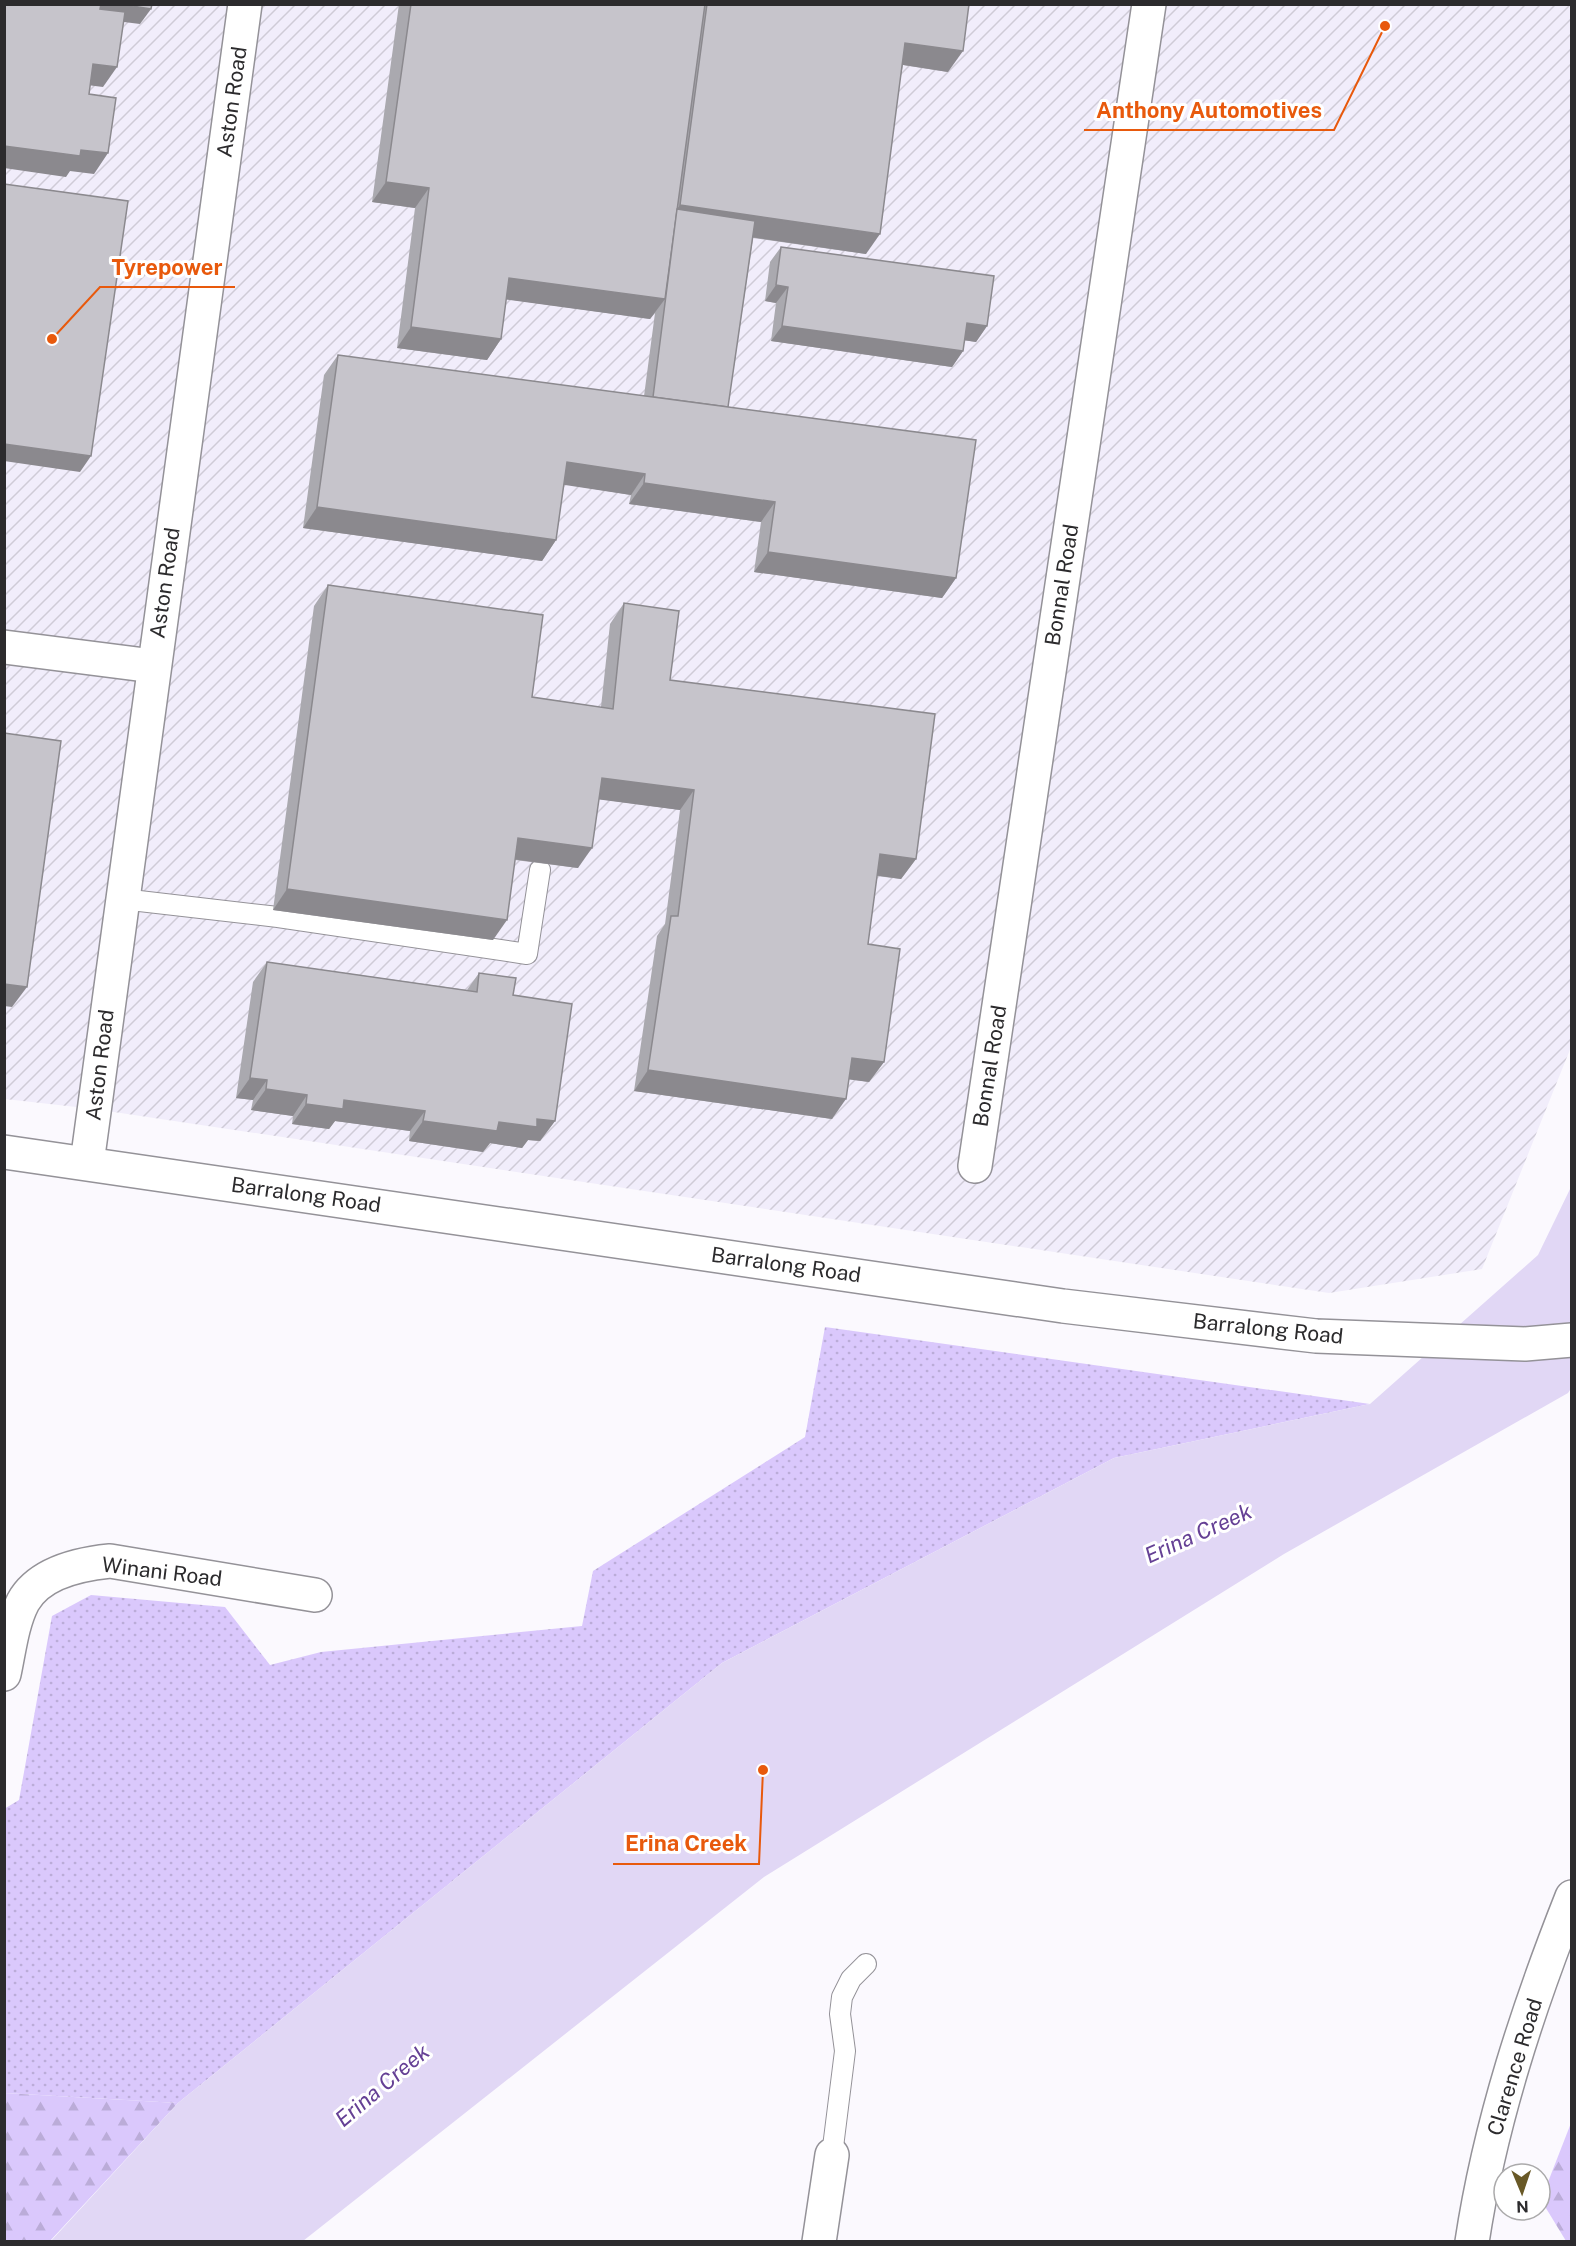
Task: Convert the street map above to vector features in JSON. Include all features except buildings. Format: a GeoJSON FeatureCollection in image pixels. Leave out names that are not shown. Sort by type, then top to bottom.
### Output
{"type":"FeatureCollection","features":[{"type":"Feature","properties":{"kind":"street","name":"Aston Road"},"geometry":{"type":"LineString","coordinates":[[87,1163],[245,4]]}},
{"type":"Feature","properties":{"kind":"street","name":"Bonnal Road"},"geometry":{"type":"LineString","coordinates":[[975,1166],[1149,4]]}},
{"type":"Feature","properties":{"kind":"street"},"geometry":{"type":"LineString","coordinates":[[4,647],[153,666]]}},
{"type":"Feature","properties":{"kind":"street","name":"Barralong Road"},"geometry":{"type":"LineString","coordinates":[[4,1152],[1064,1306],[1316,1336],[1525,1344],[1572,1340]]}},
{"type":"Feature","properties":{"kind":"street","name":"Winani Road"},"geometry":{"type":"LineString","coordinates":[[4,1674],[24,1601],[38,1586],[81,1564],[110,1561],[315,1594]]}},
{"type":"Feature","properties":{"kind":"street","name":"Clarence Road"},"geometry":{"type":"LineString","coordinates":[[1472,2241],[1480,2186],[1500,2109],[1521,2040],[1572,1897]]}},
{"type":"Feature","properties":{"kind":"street"},"geometry":{"type":"LineString","coordinates":[[819,2241],[832,2154]]}},
{"type":"Feature","properties":{"kind":"lane"},"geometry":{"type":"LineString","coordinates":[[122,900],[278,917],[527,954],[540,870]]}},
{"type":"Feature","properties":{"kind":"lane"},"geometry":{"type":"LineString","coordinates":[[832,2154],[844,2051],[840,2014],[842,1997],[851,1979],[866,1964]]}},
{"type":"Feature","properties":{"kind":"shaded area"},"geometry":{"type":"Polygon","coordinates":[[[5,5],[1571,5],[1571,1047],[1482,1269],[1329,1293],[94,1109],[5,1099],[5,5]]]}},
{"type":"Feature","properties":{"kind":"green space"},"geometry":{"type":"Polygon","coordinates":[[[825,1327],[1370,1404],[1114,1458],[722,1663],[178,2103],[5,2093],[4,1809],[19,1800],[52,1616],[91,1595],[225,1607],[270,1665],[321,1652],[582,1626],[593,1571],[805,1437],[825,1327]]]}},
{"type":"Feature","properties":{"kind":"green space"},"geometry":{"type":"Polygon","coordinates":[[[4,2093],[178,2103],[50,2241],[5,2241],[4,2093]]]}},
{"type":"Feature","properties":{"kind":"green space"},"geometry":{"type":"Polygon","coordinates":[[[1571,2123],[1572,2241],[1566,2241],[1552,2218],[1552,2172],[1571,2123]]]}},
{"type":"Feature","properties":{"kind":"water","name":"Erina Creek"},"geometry":{"type":"Polygon","coordinates":[[[1571,1187],[1572,1387],[1568,1393],[1284,1554],[764,1877],[303,2241],[50,2242],[178,2103],[722,1663],[1114,1458],[1370,1404],[1538,1255],[1571,1187]]]}},
{"type":"Feature","properties":{"kind":"place","name":"Anthony Automotives"},"geometry":{"type":"Point","coordinates":[1385,26]}},
{"type":"Feature","properties":{"kind":"place","name":"Tyrepower"},"geometry":{"type":"Point","coordinates":[52,339]}},
{"type":"Feature","properties":{"kind":"place","name":"Erina Creek"},"geometry":{"type":"Point","coordinates":[763,1770]}}]}
